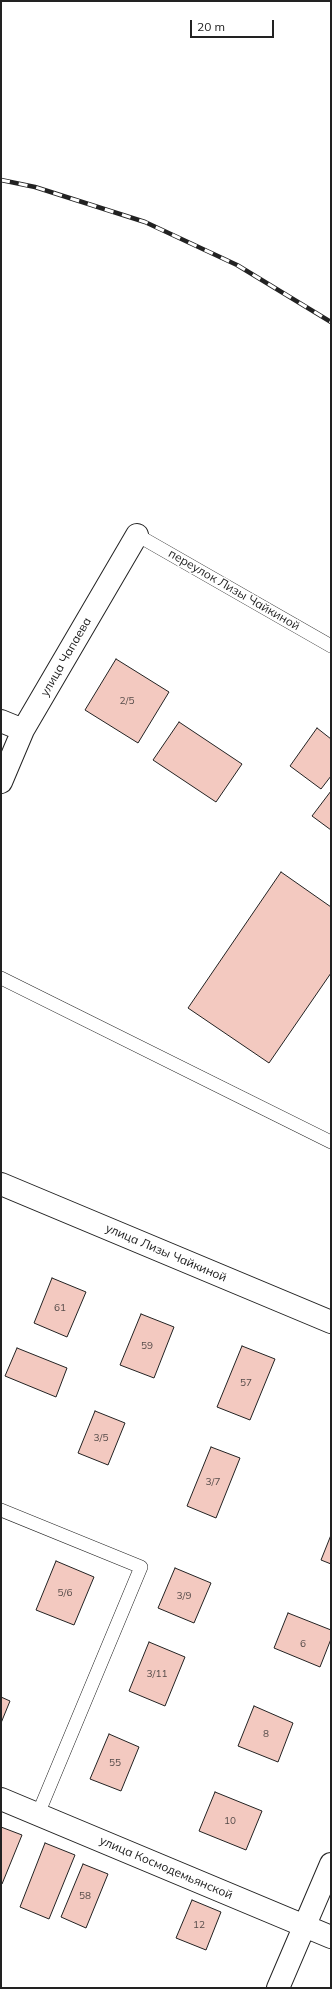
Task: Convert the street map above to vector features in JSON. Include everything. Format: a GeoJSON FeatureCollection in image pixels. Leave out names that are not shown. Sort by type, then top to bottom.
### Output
{"type":"FeatureCollection","features":[{"type":"Feature","properties":{"kind":"street","name":"улица Чапаева"},"geometry":{"type":"LineString","coordinates":[[1,782],[23,730],[137,535]]}},
{"type":"Feature","properties":{"kind":"street"},"geometry":{"type":"LineString","coordinates":[[1,721],[23,730]]}},
{"type":"Feature","properties":{"kind":"street","name":"улица Лизы Чайкиной"},"geometry":{"type":"LineString","coordinates":[[1,1184],[331,1322]]}},
{"type":"Feature","properties":{"kind":"street","name":"улица Космодемьянской"},"geometry":{"type":"LineString","coordinates":[[1,1799],[331,1937]]}},
{"type":"Feature","properties":{"kind":"street"},"geometry":{"type":"LineString","coordinates":[[278,1988],[303,1925],[331,1864]]}},
{"type":"Feature","properties":{"kind":"lane","name":"переулок Лизы Чайкиной"},"geometry":{"type":"LineString","coordinates":[[137,535],[331,646]]}},
{"type":"Feature","properties":{"kind":"lane"},"geometry":{"type":"LineString","coordinates":[[1,978],[331,1142]]}},
{"type":"Feature","properties":{"kind":"lane"},"geometry":{"type":"LineString","coordinates":[[1,1510],[141,1567],[38,1814]]}},
{"type":"Feature","properties":{"kind":"building"},"geometry":{"type":"Polygon","coordinates":[[[116,659],[169,692],[138,743],[85,710],[116,659]]]}},
{"type":"Feature","properties":{"kind":"building"},"geometry":{"type":"Polygon","coordinates":[[[179,722],[242,764],[216,802],[153,760],[179,722]]]}},
{"type":"Feature","properties":{"kind":"building"},"geometry":{"type":"Polygon","coordinates":[[[317,728],[331,739],[331,776],[321,789],[290,766],[317,728]]]}},
{"type":"Feature","properties":{"kind":"building"},"geometry":{"type":"Polygon","coordinates":[[[331,791],[331,830],[312,816],[331,791]]]}},
{"type":"Feature","properties":{"kind":"building"},"geometry":{"type":"Polygon","coordinates":[[[281,872],[331,907],[331,973],[269,1063],[188,1008],[281,872]]]}},
{"type":"Feature","properties":{"kind":"building"},"geometry":{"type":"Polygon","coordinates":[[[52,1278],[86,1292],[67,1337],[34,1323],[52,1278]]]}},
{"type":"Feature","properties":{"kind":"building"},"geometry":{"type":"Polygon","coordinates":[[[141,1314],[174,1327],[154,1378],[120,1365],[141,1314]]]}},
{"type":"Feature","properties":{"kind":"building"},"geometry":{"type":"Polygon","coordinates":[[[242,1346],[275,1359],[250,1420],[217,1407],[242,1346]]]}},
{"type":"Feature","properties":{"kind":"building"},"geometry":{"type":"Polygon","coordinates":[[[17,1348],[67,1368],[56,1397],[5,1376],[17,1348]]]}},
{"type":"Feature","properties":{"kind":"building"},"geometry":{"type":"Polygon","coordinates":[[[95,1411],[125,1423],[108,1465],[78,1453],[95,1411]]]}},
{"type":"Feature","properties":{"kind":"building"},"geometry":{"type":"Polygon","coordinates":[[[211,1447],[240,1458],[216,1518],[187,1506],[211,1447]]]}},
{"type":"Feature","properties":{"kind":"building"},"geometry":{"type":"Polygon","coordinates":[[[331,1535],[331,1564],[321,1560],[331,1535]]]}},
{"type":"Feature","properties":{"kind":"building"},"geometry":{"type":"Polygon","coordinates":[[[56,1561],[94,1577],[74,1625],[36,1610],[56,1561]]]}},
{"type":"Feature","properties":{"kind":"building"},"geometry":{"type":"Polygon","coordinates":[[[175,1568],[211,1583],[194,1623],[158,1608],[175,1568]]]}},
{"type":"Feature","properties":{"kind":"building"},"geometry":{"type":"Polygon","coordinates":[[[288,1613],[331,1630],[331,1639],[320,1667],[274,1648],[288,1613]]]}},
{"type":"Feature","properties":{"kind":"building"},"geometry":{"type":"Polygon","coordinates":[[[149,1642],[185,1657],[165,1706],[129,1691],[149,1642]]]}},
{"type":"Feature","properties":{"kind":"building"},"geometry":{"type":"Polygon","coordinates":[[[1,1697],[10,1701],[1,1723],[1,1697]]]}},
{"type":"Feature","properties":{"kind":"building"},"geometry":{"type":"Polygon","coordinates":[[[254,1706],[293,1723],[278,1762],[238,1746],[254,1706]]]}},
{"type":"Feature","properties":{"kind":"building"},"geometry":{"type":"Polygon","coordinates":[[[109,1734],[139,1747],[121,1791],[90,1779],[109,1734]]]}},
{"type":"Feature","properties":{"kind":"building"},"geometry":{"type":"Polygon","coordinates":[[[215,1792],[262,1811],[246,1850],[199,1831],[215,1792]]]}},
{"type":"Feature","properties":{"kind":"building"},"geometry":{"type":"Polygon","coordinates":[[[1,1827],[22,1835],[2,1884],[1,1883],[1,1827]]]}},
{"type":"Feature","properties":{"kind":"building"},"geometry":{"type":"Polygon","coordinates":[[[45,1843],[75,1855],[49,1919],[20,1907],[45,1843]]]}},
{"type":"Feature","properties":{"kind":"building"},"geometry":{"type":"Polygon","coordinates":[[[83,1864],[108,1874],[86,1928],[61,1917],[83,1864]]]}},
{"type":"Feature","properties":{"kind":"building"},"geometry":{"type":"Polygon","coordinates":[[[192,1900],[221,1912],[206,1950],[176,1938],[192,1900]]]}},
{"type":"Feature","properties":{"kind":"railway"},"geometry":{"type":"LineString","coordinates":[[1,180],[35,187],[145,222],[237,265],[331,322]]}}]}
